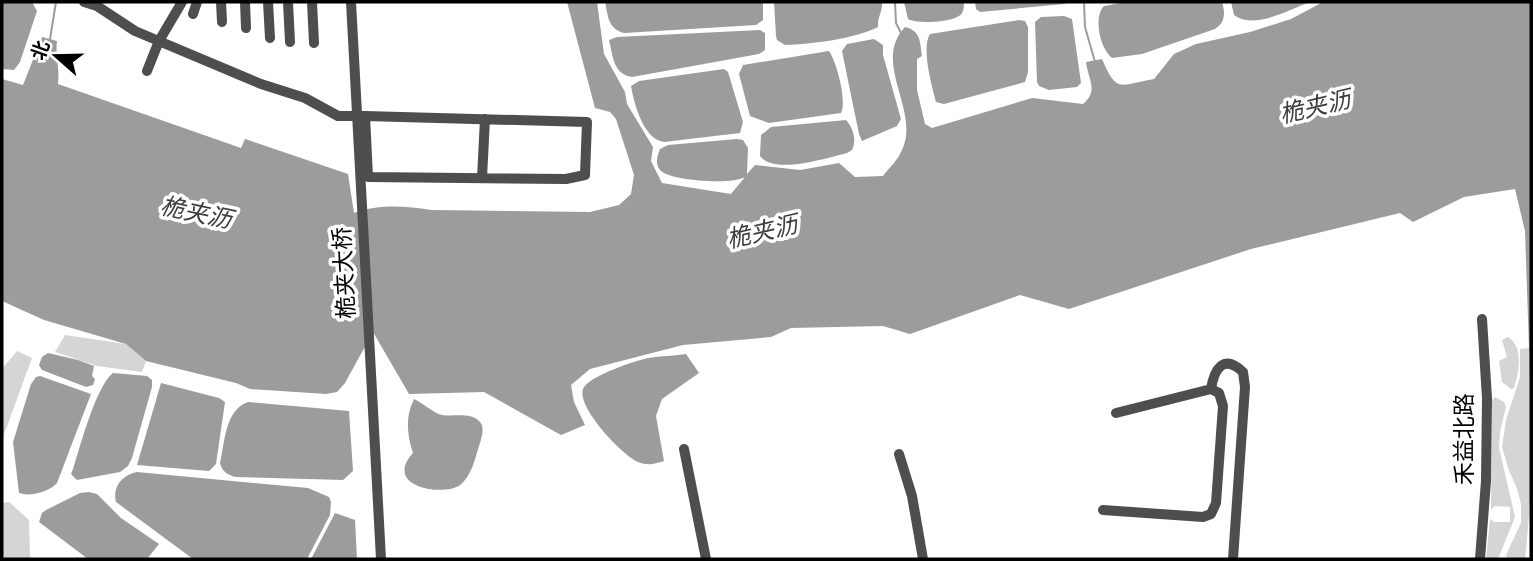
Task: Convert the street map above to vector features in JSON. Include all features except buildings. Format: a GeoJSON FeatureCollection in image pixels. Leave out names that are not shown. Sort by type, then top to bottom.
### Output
{"type":"FeatureCollection","features":[{"type":"Feature","properties":{"kind":"street"},"geometry":{"type":"LineString","coordinates":[[85,2],[97,6],[135,31],[261,85],[305,98],[338,116],[361,116],[587,122],[585,175],[566,179],[368,177],[361,116],[351,2]]}},
{"type":"Feature","properties":{"kind":"street"},"geometry":{"type":"LineString","coordinates":[[146,71],[159,41],[182,2]]}},
{"type":"Feature","properties":{"kind":"street"},"geometry":{"type":"LineString","coordinates":[[192,14],[197,2]]}},
{"type":"Feature","properties":{"kind":"street"},"geometry":{"type":"LineString","coordinates":[[221,2],[222,22]]}},
{"type":"Feature","properties":{"kind":"street"},"geometry":{"type":"LineString","coordinates":[[245,2],[246,28]]}},
{"type":"Feature","properties":{"kind":"street"},"geometry":{"type":"LineString","coordinates":[[268,2],[270,38]]}},
{"type":"Feature","properties":{"kind":"street"},"geometry":{"type":"LineString","coordinates":[[288,2],[290,42]]}},
{"type":"Feature","properties":{"kind":"street"},"geometry":{"type":"LineString","coordinates":[[312,2],[314,43]]}},
{"type":"Feature","properties":{"kind":"street","name":"桅夹大桥"},"geometry":{"type":"LineString","coordinates":[[361,116],[359,152],[381,559]]}},
{"type":"Feature","properties":{"kind":"street"},"geometry":{"type":"LineString","coordinates":[[482,178],[485,119]]}},
{"type":"Feature","properties":{"kind":"street","name":"禾益北路"},"geometry":{"type":"LineString","coordinates":[[1480,559],[1486,481],[1487,398],[1482,319]]}},
{"type":"Feature","properties":{"kind":"street"},"geometry":{"type":"LineString","coordinates":[[1211,389],[1214,372],[1221,366],[1233,365],[1243,372],[1245,387],[1233,559]]}},
{"type":"Feature","properties":{"kind":"street"},"geometry":{"type":"LineString","coordinates":[[1103,510],[1200,517],[1211,514],[1216,503],[1223,403],[1221,395],[1211,389],[1116,413]]}},
{"type":"Feature","properties":{"kind":"street"},"geometry":{"type":"LineString","coordinates":[[684,449],[706,559]]}},
{"type":"Feature","properties":{"kind":"street"},"geometry":{"type":"LineString","coordinates":[[899,454],[912,496],[923,559]]}},
{"type":"Feature","properties":{"kind":"shaded area"},"geometry":{"type":"Polygon","coordinates":[[[65,335],[126,344],[146,361],[142,372],[97,366],[55,352],[65,335]]]}},
{"type":"Feature","properties":{"kind":"shaded area"},"geometry":{"type":"Polygon","coordinates":[[[1508,337],[1516,347],[1519,360],[1516,382],[1511,389],[1502,382],[1499,361],[1507,357],[1502,340],[1508,337]]]}},
{"type":"Feature","properties":{"kind":"shaded area"},"geometry":{"type":"Polygon","coordinates":[[[1529,348],[1531,454],[1528,533],[1525,559],[1508,559],[1506,555],[1521,523],[1521,504],[1502,447],[1506,420],[1520,377],[1520,349],[1529,348]]]}},
{"type":"Feature","properties":{"kind":"shaded area"},"geometry":{"type":"Polygon","coordinates":[[[17,351],[32,358],[2,440],[2,369],[17,351]]]}},
{"type":"Feature","properties":{"kind":"shaded area"},"geometry":{"type":"Polygon","coordinates":[[[1495,397],[1504,402],[1506,407],[1499,448],[1515,517],[1498,559],[1486,559],[1490,519],[1494,522],[1510,522],[1510,507],[1495,506],[1491,510],[1492,400],[1495,397]]]}},
{"type":"Feature","properties":{"kind":"shaded area"},"geometry":{"type":"Polygon","coordinates":[[[9,502],[29,520],[30,559],[2,559],[2,503],[9,502]]]}},
{"type":"Feature","properties":{"kind":"water"},"geometry":{"type":"Polygon","coordinates":[[[2,2],[32,2],[37,11],[20,62],[14,70],[2,69],[2,2]]]}},
{"type":"Feature","properties":{"kind":"water","name":"桅夹沥"},"geometry":{"type":"Polygon","coordinates":[[[567,2],[597,2],[604,54],[625,92],[627,104],[653,147],[651,161],[662,183],[731,194],[745,177],[715,181],[675,177],[660,170],[657,165],[660,149],[668,145],[737,139],[743,140],[748,148],[747,174],[755,165],[800,170],[839,163],[855,177],[883,176],[898,157],[906,138],[906,122],[894,73],[893,57],[896,41],[905,27],[917,34],[920,42],[922,56],[917,59],[917,90],[925,124],[932,128],[1032,98],[1083,104],[1092,89],[1086,62],[1102,59],[1112,78],[1120,84],[1154,79],[1174,54],[1196,44],[1250,32],[1291,19],[1323,2],[1531,2],[1531,406],[1525,231],[1515,189],[1464,197],[1413,222],[1400,213],[1251,249],[1069,309],[1020,295],[910,334],[883,326],[791,328],[771,337],[683,345],[590,369],[571,385],[574,402],[585,425],[561,435],[484,392],[409,394],[373,332],[345,383],[337,392],[326,394],[250,389],[236,383],[146,361],[126,344],[44,320],[2,301],[2,79],[23,85],[42,37],[57,41],[58,84],[241,148],[245,139],[348,174],[354,213],[392,207],[590,212],[619,205],[631,194],[634,175],[616,119],[610,112],[595,108],[567,2]]]}},
{"type":"Feature","properties":{"kind":"water"},"geometry":{"type":"Polygon","coordinates":[[[605,2],[763,2],[763,20],[756,25],[624,33],[612,25],[605,2]]]}},
{"type":"Feature","properties":{"kind":"water"},"geometry":{"type":"Polygon","coordinates":[[[774,2],[882,2],[882,5],[878,27],[833,40],[785,45],[777,40],[774,2]]]}},
{"type":"Feature","properties":{"kind":"water"},"geometry":{"type":"Polygon","coordinates":[[[904,2],[964,2],[964,6],[962,13],[953,19],[919,22],[908,19],[904,2]]]}},
{"type":"Feature","properties":{"kind":"water"},"geometry":{"type":"Polygon","coordinates":[[[975,2],[1068,2],[980,12],[976,9],[975,2]]]}},
{"type":"Feature","properties":{"kind":"water"},"geometry":{"type":"Polygon","coordinates":[[[1127,2],[1222,2],[1224,17],[1215,29],[1142,54],[1112,58],[1101,40],[1099,18],[1104,6],[1127,2]]]}},
{"type":"Feature","properties":{"kind":"water"},"geometry":{"type":"Polygon","coordinates":[[[1231,2],[1310,2],[1271,17],[1251,20],[1234,15],[1231,2]]]}},
{"type":"Feature","properties":{"kind":"water"},"geometry":{"type":"Polygon","coordinates":[[[1064,16],[1072,19],[1081,83],[1077,87],[1049,90],[1039,86],[1037,82],[1035,22],[1041,17],[1064,16]]]}},
{"type":"Feature","properties":{"kind":"water"},"geometry":{"type":"Polygon","coordinates":[[[1025,21],[1028,27],[1028,72],[1025,82],[944,104],[936,102],[927,57],[930,34],[1025,21]]]}},
{"type":"Feature","properties":{"kind":"water"},"geometry":{"type":"Polygon","coordinates":[[[760,30],[765,33],[765,50],[759,54],[632,77],[617,68],[609,40],[617,37],[760,30]]]}},
{"type":"Feature","properties":{"kind":"water"},"geometry":{"type":"Polygon","coordinates":[[[874,39],[883,45],[883,55],[901,119],[897,126],[862,141],[842,51],[847,44],[874,39]]]}},
{"type":"Feature","properties":{"kind":"water"},"geometry":{"type":"Polygon","coordinates":[[[829,51],[840,82],[843,100],[841,113],[769,123],[750,116],[739,74],[743,65],[829,51]]]}},
{"type":"Feature","properties":{"kind":"water"},"geometry":{"type":"Polygon","coordinates":[[[724,69],[728,72],[743,122],[740,133],[664,142],[650,134],[634,102],[631,86],[639,81],[724,69]]]}},
{"type":"Feature","properties":{"kind":"water"},"geometry":{"type":"Polygon","coordinates":[[[846,120],[854,138],[852,150],[847,153],[788,165],[767,162],[760,156],[761,135],[771,127],[846,120]]]}},
{"type":"Feature","properties":{"kind":"water"},"geometry":{"type":"Polygon","coordinates":[[[48,353],[94,366],[93,385],[86,387],[42,370],[39,365],[42,357],[48,353]]]}},
{"type":"Feature","properties":{"kind":"water"},"geometry":{"type":"Polygon","coordinates":[[[686,354],[699,373],[662,399],[656,416],[664,461],[651,464],[638,462],[611,440],[592,416],[583,395],[584,387],[604,374],[633,362],[686,354]]]}},
{"type":"Feature","properties":{"kind":"water"},"geometry":{"type":"Polygon","coordinates":[[[113,373],[147,376],[152,380],[132,458],[128,466],[120,472],[77,480],[71,474],[84,432],[101,390],[113,373]]]}},
{"type":"Feature","properties":{"kind":"water"},"geometry":{"type":"Polygon","coordinates":[[[40,376],[91,394],[57,483],[44,491],[23,494],[19,493],[13,442],[31,384],[40,376]]]}},
{"type":"Feature","properties":{"kind":"water"},"geometry":{"type":"Polygon","coordinates":[[[161,383],[219,398],[225,402],[216,464],[209,471],[137,465],[161,383]]]}},
{"type":"Feature","properties":{"kind":"water"},"geometry":{"type":"Polygon","coordinates":[[[414,399],[439,414],[471,417],[481,424],[482,433],[474,462],[460,485],[442,490],[430,489],[410,481],[405,474],[405,465],[413,453],[408,426],[414,399]]]}},
{"type":"Feature","properties":{"kind":"water"},"geometry":{"type":"Polygon","coordinates":[[[248,402],[349,411],[353,471],[343,480],[235,477],[227,474],[220,463],[227,428],[235,412],[248,402]]]}},
{"type":"Feature","properties":{"kind":"water"},"geometry":{"type":"Polygon","coordinates":[[[137,472],[308,488],[329,497],[330,515],[307,559],[193,559],[116,502],[115,491],[119,482],[137,472]]]}},
{"type":"Feature","properties":{"kind":"water"},"geometry":{"type":"Polygon","coordinates":[[[80,493],[97,494],[121,518],[159,544],[147,559],[88,559],[39,522],[46,510],[80,493]]]}},
{"type":"Feature","properties":{"kind":"water"},"geometry":{"type":"Polygon","coordinates":[[[335,513],[355,520],[357,559],[311,559],[335,513]]]}},
{"type":"Feature","properties":{"kind":"waterway"},"geometry":{"type":"LineString","coordinates":[[50,39],[56,2]]}},
{"type":"Feature","properties":{"kind":"waterway"},"geometry":{"type":"LineString","coordinates":[[895,2],[896,23],[901,33]]}},
{"type":"Feature","properties":{"kind":"waterway"},"geometry":{"type":"LineString","coordinates":[[1084,2],[1085,27],[1095,62]]}}]}
